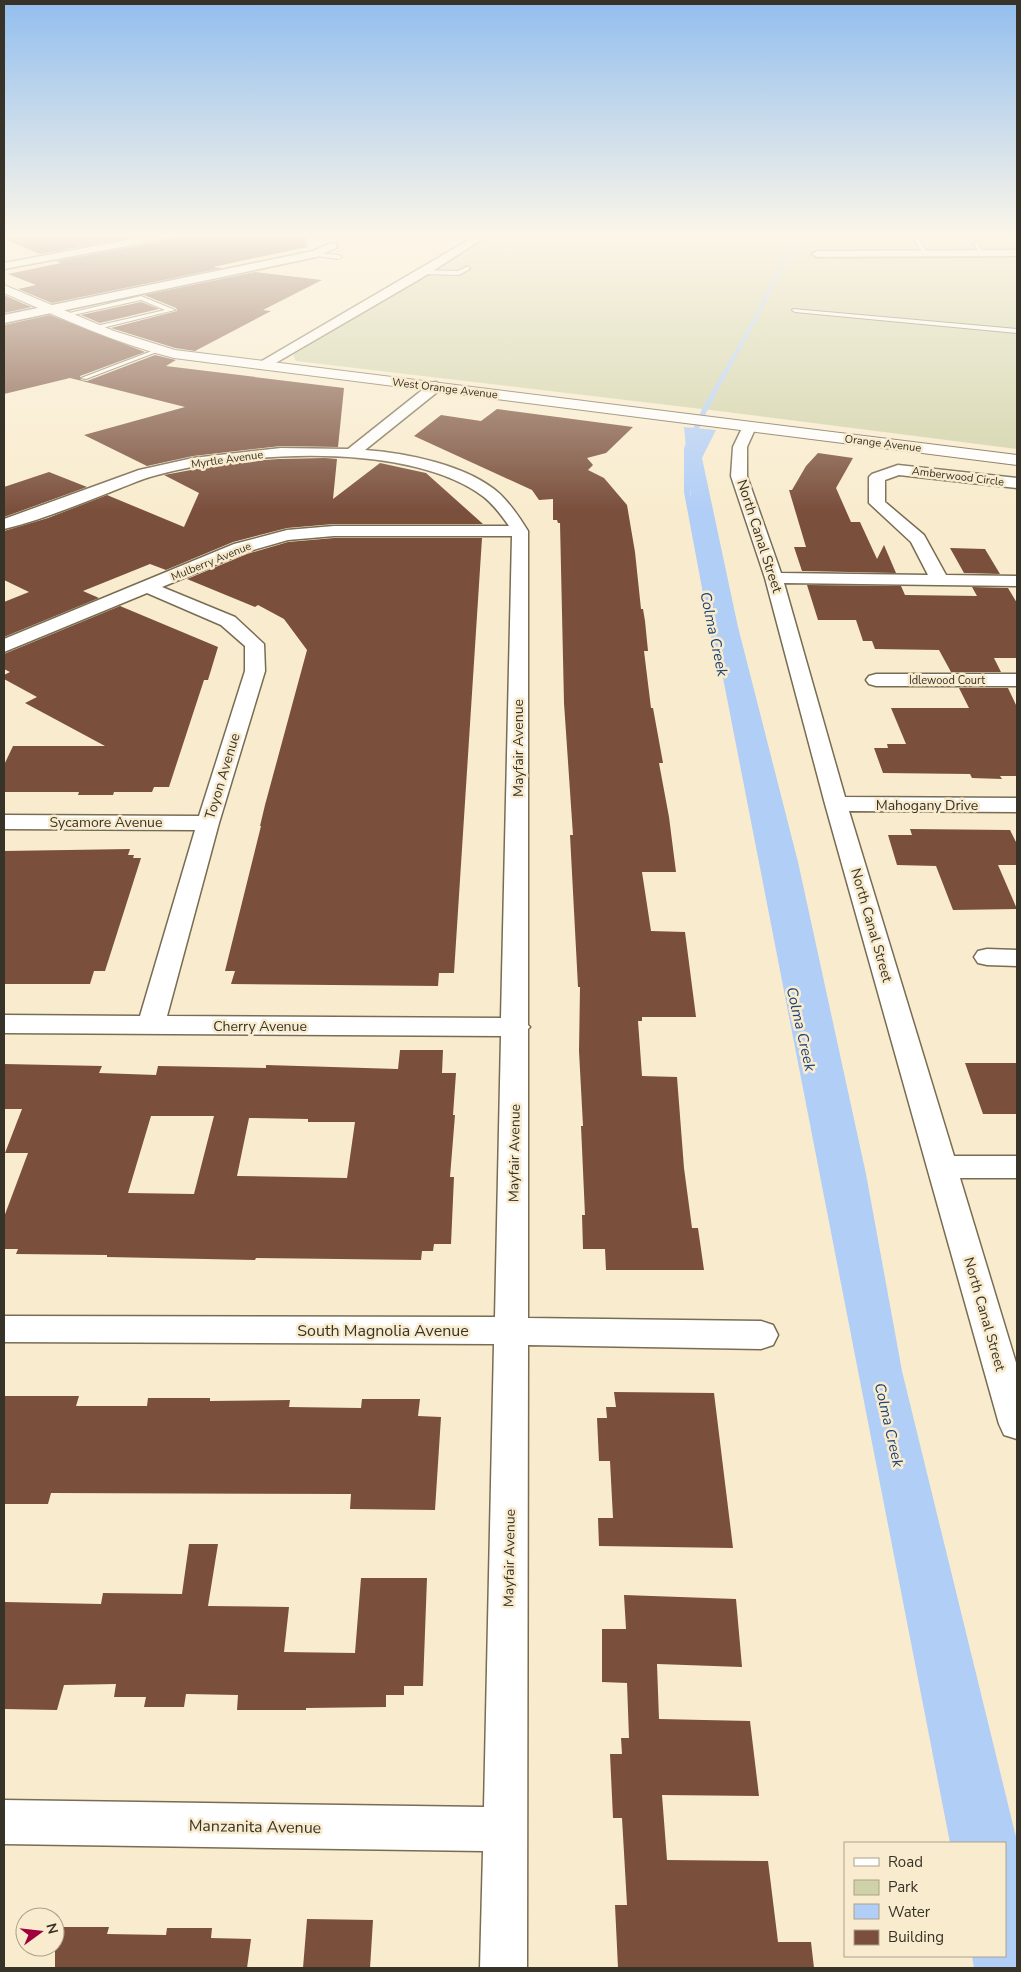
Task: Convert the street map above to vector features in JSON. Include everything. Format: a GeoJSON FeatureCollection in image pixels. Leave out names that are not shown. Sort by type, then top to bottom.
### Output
{"type":"FeatureCollection","features":[{"type":"Feature","properties":{"kind":"street"},"geometry":{"type":"LineString","coordinates":[[262,365],[328,327]]}},
{"type":"Feature","properties":{"kind":"street","name":"West Orange Avenue"},"geometry":{"type":"LineString","coordinates":[[94,328],[159,350],[204,358],[749,427]]}},
{"type":"Feature","properties":{"kind":"street"},"geometry":{"type":"LineString","coordinates":[[352,453],[436,386]]}},
{"type":"Feature","properties":{"kind":"street","name":"Orange Avenue"},"geometry":{"type":"LineString","coordinates":[[749,427],[1017,460]]}},
{"type":"Feature","properties":{"kind":"street","name":"North Canal Street"},"geometry":{"type":"LineString","coordinates":[[749,427],[740,447],[739,476],[774,578],[836,804],[943,1166],[1007,1357],[1017,1424]]}},
{"type":"Feature","properties":{"kind":"street","name":"Myrtle Avenue"},"geometry":{"type":"LineString","coordinates":[[4,524],[157,470],[224,457],[279,452],[352,453]]}},
{"type":"Feature","properties":{"kind":"street"},"geometry":{"type":"LineString","coordinates":[[352,453],[417,463],[466,480],[489,493],[506,508],[520,531]]}},
{"type":"Feature","properties":{"kind":"street","name":"Amberwood Circle"},"geometry":{"type":"LineString","coordinates":[[940,580],[918,539],[877,502],[877,477],[898,470],[1017,483]]}},
{"type":"Feature","properties":{"kind":"street","name":"Mulberry Avenue"},"geometry":{"type":"LineString","coordinates":[[4,646],[240,548],[287,536],[334,531],[520,531]]}},
{"type":"Feature","properties":{"kind":"street","name":"Mayfair Avenue"},"geometry":{"type":"LineString","coordinates":[[504,1968],[516,1027],[520,531]]}},
{"type":"Feature","properties":{"kind":"street"},"geometry":{"type":"LineString","coordinates":[[774,578],[1017,581]]}},
{"type":"Feature","properties":{"kind":"street","name":"Toyon Avenue"},"geometry":{"type":"LineString","coordinates":[[148,587],[228,620],[254,644],[255,671],[208,822],[151,1025]]}},
{"type":"Feature","properties":{"kind":"street","name":"Idlewood Court"},"geometry":{"type":"LineString","coordinates":[[876,680],[1017,680]]}},
{"type":"Feature","properties":{"kind":"street","name":"Mahogany Drive"},"geometry":{"type":"LineString","coordinates":[[836,804],[1017,805]]}},
{"type":"Feature","properties":{"kind":"street","name":"Sycamore Avenue"},"geometry":{"type":"LineString","coordinates":[[4,822],[208,822]]}},
{"type":"Feature","properties":{"kind":"street"},"geometry":{"type":"LineString","coordinates":[[987,957],[1017,958]]}},
{"type":"Feature","properties":{"kind":"street","name":"Cherry Avenue"},"geometry":{"type":"LineString","coordinates":[[4,1024],[516,1027]]}},
{"type":"Feature","properties":{"kind":"street"},"geometry":{"type":"LineString","coordinates":[[943,1166],[1017,1166]]}},
{"type":"Feature","properties":{"kind":"street","name":"South Magnolia Avenue"},"geometry":{"type":"LineString","coordinates":[[4,1329],[512,1331],[762,1335]]}},
{"type":"Feature","properties":{"kind":"street","name":"Manzanita Avenue"},"geometry":{"type":"LineString","coordinates":[[4,1822],[506,1829]]}},
{"type":"Feature","properties":{"kind":"lane"},"geometry":{"type":"LineString","coordinates":[[94,328],[98,327]]}},
{"type":"Feature","properties":{"kind":"lane"},"geometry":{"type":"LineString","coordinates":[[975,327],[1017,331]]}},
{"type":"Feature","properties":{"kind":"lane"},"geometry":{"type":"LineString","coordinates":[[84,378],[159,350]]}},
{"type":"Feature","properties":{"kind":"green space"},"geometry":{"type":"Polygon","coordinates":[[[339,327],[1017,327],[1017,449],[727,412],[296,361],[293,355],[339,327]]]}},
{"type":"Feature","properties":{"kind":"water"},"geometry":{"type":"Polygon","coordinates":[[[684,427],[716,430],[702,458],[738,627],[798,862],[866,1174],[902,1371],[1017,1841],[1017,1968],[974,1968],[972,1957],[1006,1957],[1006,1842],[950,1842],[694,529],[684,427]]]}},
{"type":"Feature","properties":{"kind":"building"},"geometry":{"type":"Polygon","coordinates":[[[4,327],[81,327],[145,352],[80,376],[81,380],[87,381],[155,355],[176,360],[166,366],[344,388],[338,447],[281,446],[193,456],[147,466],[84,435],[185,407],[70,378],[4,394],[4,327]]]}},
{"type":"Feature","properties":{"kind":"building"},"geometry":{"type":"Polygon","coordinates":[[[241,327],[195,351],[175,348],[111,328],[241,327]]]}},
{"type":"Feature","properties":{"kind":"building"},"geometry":{"type":"Polygon","coordinates":[[[497,409],[633,427],[606,453],[587,458],[593,465],[588,470],[604,478],[627,505],[635,552],[641,609],[643,609],[645,621],[648,651],[644,651],[651,708],[653,708],[663,763],[659,763],[669,817],[676,872],[642,872],[651,931],[685,932],[696,1017],[642,1017],[642,1021],[638,1021],[642,1076],[677,1077],[684,1168],[692,1228],[698,1228],[704,1270],[606,1270],[605,1249],[583,1249],[582,1215],[585,1215],[579,1051],[580,987],[578,987],[570,835],[573,835],[564,703],[560,523],[557,520],[553,520],[553,499],[539,500],[532,490],[414,436],[441,415],[481,421],[497,409]]]}},
{"type":"Feature","properties":{"kind":"building"},"geometry":{"type":"Polygon","coordinates":[[[818,453],[853,458],[836,488],[851,522],[860,522],[877,559],[884,545],[896,573],[802,571],[794,547],[806,547],[789,490],[792,490],[806,466],[818,453]]]}},
{"type":"Feature","properties":{"kind":"building"},"geometry":{"type":"Polygon","coordinates":[[[337,459],[333,499],[380,463],[426,473],[483,524],[334,524],[287,528],[233,542],[166,570],[150,564],[83,591],[99,598],[4,637],[4,602],[29,592],[4,580],[4,531],[48,518],[107,495],[184,527],[199,493],[164,475],[234,462],[337,459]]]}},
{"type":"Feature","properties":{"kind":"building"},"geometry":{"type":"Polygon","coordinates":[[[49,472],[87,487],[4,517],[4,487],[49,472]]]}},
{"type":"Feature","properties":{"kind":"building"},"geometry":{"type":"Polygon","coordinates":[[[334,538],[482,538],[454,973],[439,973],[438,986],[231,984],[235,971],[225,971],[265,805],[307,650],[284,619],[258,605],[255,607],[187,579],[247,554],[288,542],[334,538]]]}},
{"type":"Feature","properties":{"kind":"building"},"geometry":{"type":"Polygon","coordinates":[[[950,548],[985,549],[1000,574],[964,573],[950,548]]]}},
{"type":"Feature","properties":{"kind":"building"},"geometry":{"type":"Polygon","coordinates":[[[807,585],[901,586],[905,595],[977,596],[972,587],[1008,588],[1017,603],[1017,658],[994,658],[1001,672],[951,672],[939,650],[875,649],[872,641],[863,641],[856,620],[818,620],[807,585]]]}},
{"type":"Feature","properties":{"kind":"building"},"geometry":{"type":"Polygon","coordinates":[[[120,606],[218,647],[208,680],[204,680],[169,787],[154,787],[152,792],[114,792],[113,795],[78,795],[79,792],[4,792],[4,765],[13,746],[105,746],[25,703],[37,697],[4,679],[4,675],[10,672],[4,669],[4,654],[120,606]]]}},
{"type":"Feature","properties":{"kind":"building"},"geometry":{"type":"Polygon","coordinates":[[[959,688],[1008,688],[1017,707],[1017,776],[1000,776],[1002,779],[972,778],[970,774],[883,773],[874,748],[888,748],[887,744],[906,744],[891,708],[969,708],[959,688]]]}},
{"type":"Feature","properties":{"kind":"building"},"geometry":{"type":"Polygon","coordinates":[[[910,829],[1010,830],[1017,844],[1017,865],[998,865],[1017,909],[953,910],[936,866],[897,865],[888,835],[912,835],[910,829]]]}},
{"type":"Feature","properties":{"kind":"building"},"geometry":{"type":"Polygon","coordinates":[[[130,849],[128,855],[134,855],[133,858],[141,858],[105,971],[94,971],[90,984],[4,984],[4,851],[130,849]]]}},
{"type":"Feature","properties":{"kind":"building"},"geometry":{"type":"Polygon","coordinates":[[[400,1050],[443,1050],[442,1073],[456,1073],[450,1177],[454,1177],[451,1244],[434,1244],[433,1251],[422,1251],[421,1260],[256,1258],[255,1260],[107,1257],[107,1255],[16,1254],[18,1249],[4,1249],[4,1217],[28,1153],[5,1153],[22,1109],[4,1109],[4,1064],[102,1066],[99,1073],[156,1075],[158,1066],[266,1068],[266,1065],[398,1069],[400,1050]],[[151,1116],[128,1193],[194,1194],[214,1116],[151,1116]],[[249,1118],[237,1176],[347,1178],[355,1122],[308,1122],[308,1119],[249,1118]]]}},
{"type":"Feature","properties":{"kind":"building"},"geometry":{"type":"Polygon","coordinates":[[[965,1063],[1017,1063],[1017,1114],[983,1114],[965,1063]]]}},
{"type":"Feature","properties":{"kind":"building"},"geometry":{"type":"Polygon","coordinates":[[[614,1392],[714,1393],[733,1548],[599,1546],[598,1518],[613,1518],[610,1461],[599,1461],[597,1418],[607,1418],[606,1407],[616,1407],[614,1392]]]}},
{"type":"Feature","properties":{"kind":"building"},"geometry":{"type":"Polygon","coordinates":[[[4,1396],[79,1396],[76,1406],[147,1406],[148,1398],[210,1398],[210,1401],[290,1400],[289,1407],[361,1408],[362,1399],[420,1399],[418,1416],[441,1417],[435,1510],[350,1509],[351,1494],[51,1493],[48,1504],[4,1504],[4,1396]]]}},
{"type":"Feature","properties":{"kind":"building"},"geometry":{"type":"Polygon","coordinates":[[[189,1544],[218,1544],[208,1606],[289,1607],[284,1652],[355,1653],[361,1578],[427,1578],[423,1686],[404,1686],[404,1695],[386,1695],[386,1707],[237,1710],[238,1695],[186,1694],[184,1707],[144,1707],[146,1697],[114,1697],[116,1684],[64,1685],[57,1710],[4,1709],[4,1602],[101,1604],[103,1593],[182,1594],[189,1544]]]}},
{"type":"Feature","properties":{"kind":"building"},"geometry":{"type":"Polygon","coordinates":[[[624,1595],[736,1599],[742,1667],[657,1664],[659,1719],[750,1721],[759,1796],[662,1795],[667,1860],[768,1861],[778,1942],[811,1942],[814,1968],[618,1968],[615,1905],[627,1905],[622,1818],[613,1818],[610,1754],[622,1754],[621,1738],[629,1738],[627,1683],[602,1682],[602,1629],[626,1629],[624,1595]]]}},
{"type":"Feature","properties":{"kind":"building"},"geometry":{"type":"Polygon","coordinates":[[[307,1919],[373,1920],[370,1968],[303,1968],[307,1919]]]}},
{"type":"Feature","properties":{"kind":"building"},"geometry":{"type":"Polygon","coordinates":[[[65,1927],[109,1927],[107,1934],[166,1935],[167,1928],[212,1928],[211,1938],[251,1939],[247,1968],[55,1968],[55,1957],[65,1957],[65,1927]]]}},
{"type":"Feature","properties":{"kind":"waterway","name":"Colma Creek"},"geometry":{"type":"LineString","coordinates":[[720,663],[687,492],[687,448],[706,407],[750,327]]}}]}
